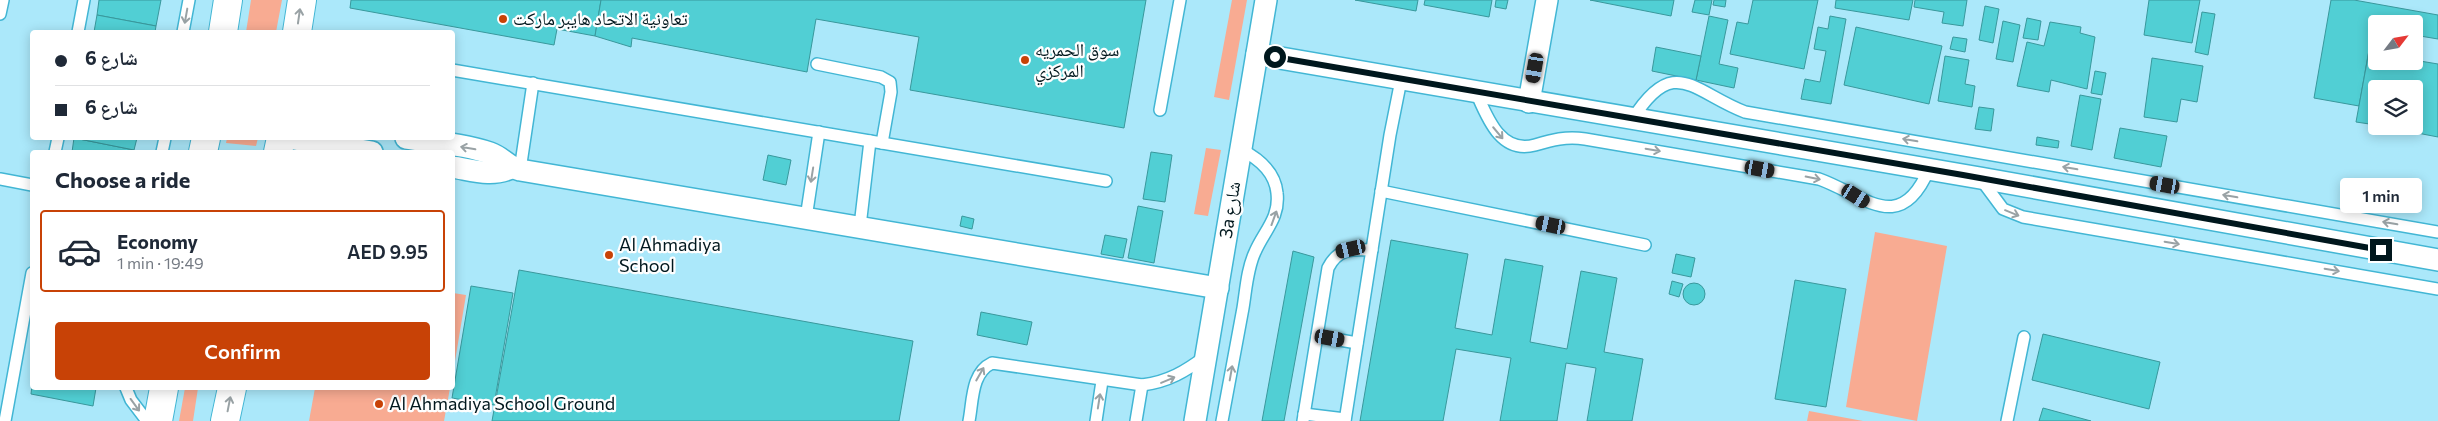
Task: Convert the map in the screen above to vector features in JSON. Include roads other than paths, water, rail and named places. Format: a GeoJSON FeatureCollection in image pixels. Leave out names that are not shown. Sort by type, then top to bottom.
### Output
{"type":"FeatureCollection","features":[{"type":"Feature","properties":{"kind":"main road"},"geometry":{"type":"LineString","coordinates":[[223,30],[228,0]]}},
{"type":"Feature","properties":{"kind":"main road"},"geometry":{"type":"LineString","coordinates":[[297,30],[302,0]]}},
{"type":"Feature","properties":{"kind":"main road"},"geometry":{"type":"LineString","coordinates":[[158,421],[164,390]]}},
{"type":"Feature","properties":{"kind":"main road"},"geometry":{"type":"LineString","coordinates":[[226,421],[232,390]]}},
{"type":"Feature","properties":{"kind":"street","name":"3a شارع"},"geometry":{"type":"LineString","coordinates":[[1195,421],[1266,0]]}},
{"type":"Feature","properties":{"kind":"street"},"geometry":{"type":"LineString","coordinates":[[1529,102],[1547,0]]}},
{"type":"Feature","properties":{"kind":"street"},"geometry":{"type":"LineString","coordinates":[[1256,54],[1402,80],[1475,90],[1529,102],[1632,120],[1929,169],[2438,260]]}},
{"type":"Feature","properties":{"kind":"street"},"geometry":{"type":"LineString","coordinates":[[300,140],[360,150]]}},
{"type":"Feature","properties":{"kind":"street"},"geometry":{"type":"LineString","coordinates":[[417,140],[491,153],[515,169]]}},
{"type":"Feature","properties":{"kind":"street"},"geometry":{"type":"LineString","coordinates":[[455,168],[487,173],[515,169],[1218,288]]}},
{"type":"Feature","properties":{"kind":"lane"},"geometry":{"type":"LineString","coordinates":[[0,14],[3,0]]}},
{"type":"Feature","properties":{"kind":"lane"},"geometry":{"type":"LineString","coordinates":[[78,30],[84,0]]}},
{"type":"Feature","properties":{"kind":"lane"},"geometry":{"type":"LineString","coordinates":[[183,30],[189,0]]}},
{"type":"Feature","properties":{"kind":"lane"},"geometry":{"type":"LineString","coordinates":[[1160,110],[1180,0]]}},
{"type":"Feature","properties":{"kind":"lane"},"geometry":{"type":"LineString","coordinates":[[817,64],[881,77],[890,82],[891,92],[876,142],[860,226]]}},
{"type":"Feature","properties":{"kind":"lane"},"geometry":{"type":"LineString","coordinates":[[455,71],[1106,181]]}},
{"type":"Feature","properties":{"kind":"lane"},"geometry":{"type":"LineString","coordinates":[[1372,250],[1351,249],[1341,252],[1333,258],[1328,268],[1303,418],[1345,420],[1372,250],[1381,190],[1390,135],[1402,80]]}},
{"type":"Feature","properties":{"kind":"lane"},"geometry":{"type":"LineString","coordinates":[[1632,120],[1642,104],[1655,90],[1673,83],[1686,83],[1699,86],[1720,101],[1745,112],[2438,232]]}},
{"type":"Feature","properties":{"kind":"lane"},"geometry":{"type":"LineString","coordinates":[[515,169],[533,84]]}},
{"type":"Feature","properties":{"kind":"lane"},"geometry":{"type":"LineString","coordinates":[[1475,90],[1494,131],[1502,139],[1522,146],[1532,146],[1563,138],[1585,138],[1819,179],[1844,189],[1866,203],[1879,206],[1892,206],[1915,194],[1929,169]]}},
{"type":"Feature","properties":{"kind":"lane"},"geometry":{"type":"LineString","coordinates":[[806,218],[819,132]]}},
{"type":"Feature","properties":{"kind":"lane"},"geometry":{"type":"LineString","coordinates":[[1222,421],[1251,263],[1275,219],[1278,205],[1278,191],[1273,178],[1265,166],[1255,157],[1240,149]]}},
{"type":"Feature","properties":{"kind":"lane"},"geometry":{"type":"LineString","coordinates":[[1980,178],[2003,209],[2023,217],[2438,289]]}},
{"type":"Feature","properties":{"kind":"lane"},"geometry":{"type":"LineString","coordinates":[[0,179],[30,186]]}},
{"type":"Feature","properties":{"kind":"lane"},"geometry":{"type":"LineString","coordinates":[[1381,190],[1646,245]]}},
{"type":"Feature","properties":{"kind":"lane"},"geometry":{"type":"LineString","coordinates":[[5,421],[30,284]]}},
{"type":"Feature","properties":{"kind":"lane"},"geometry":{"type":"LineString","coordinates":[[1317,336],[1357,343]]}},
{"type":"Feature","properties":{"kind":"lane"},"geometry":{"type":"LineString","coordinates":[[2006,421],[2024,336]]}},
{"type":"Feature","properties":{"kind":"lane"},"geometry":{"type":"LineString","coordinates":[[969,421],[978,373],[984,367],[992,364],[1102,381],[1142,385],[1160,383],[1173,378],[1207,355]]}},
{"type":"Feature","properties":{"kind":"lane"},"geometry":{"type":"LineString","coordinates":[[1096,421],[1102,381]]}},
{"type":"Feature","properties":{"kind":"lane"},"geometry":{"type":"LineString","coordinates":[[1136,421],[1142,385]]}},
{"type":"Feature","properties":{"kind":"lane"},"geometry":{"type":"LineString","coordinates":[[127,390],[131,400],[147,421]]}},
{"type":"Feature","properties":{"kind":"place","name":"تعاونية الاتحاد هايبر ماركت"},"geometry":{"type":"Point","coordinates":[503,19]}},
{"type":"Feature","properties":{"kind":"place","name":"سوق الحمريه المركزي"},"geometry":{"type":"Point","coordinates":[1025,60]}},
{"type":"Feature","properties":{"kind":"place","name":"Al Ahmadiya School"},"geometry":{"type":"Point","coordinates":[609,255]}},
{"type":"Feature","properties":{"kind":"place","name":"Al Ahmadiya School Ground"},"geometry":{"type":"Point","coordinates":[379,404]}}]}
